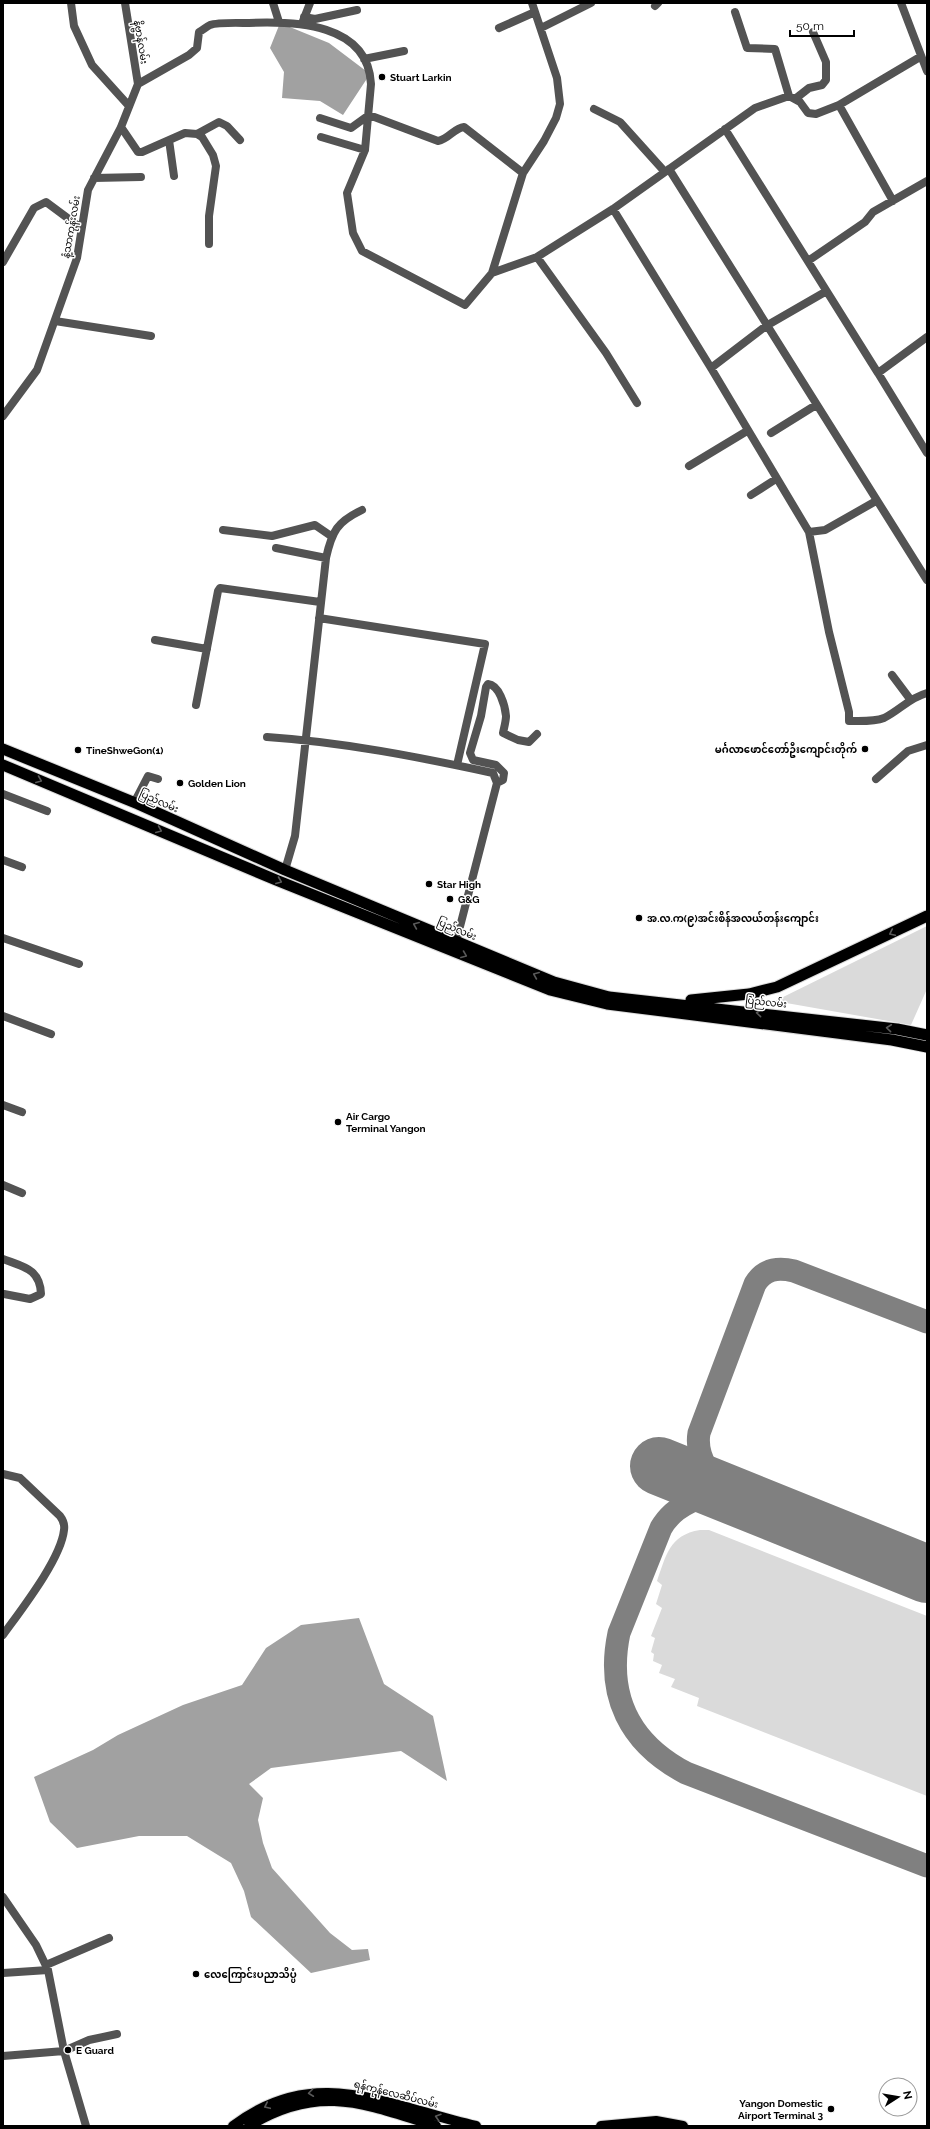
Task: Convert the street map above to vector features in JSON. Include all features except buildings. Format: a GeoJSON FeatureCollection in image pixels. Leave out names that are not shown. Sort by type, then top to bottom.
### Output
{"type":"FeatureCollection","features":[{"type":"Feature","properties":{"kind":"highway","name":"ပြည်လမ်း"},"geometry":{"type":"LineString","coordinates":[[3,749],[134,803],[285,870],[456,942],[577,990],[609,997],[897,1029],[927,1035]]}},
{"type":"Feature","properties":{"kind":"highway"},"geometry":{"type":"LineString","coordinates":[[3,765],[276,880],[543,987],[579,999],[607,1004],[892,1040],[927,1047]]}},
{"type":"Feature","properties":{"kind":"highway"},"geometry":{"type":"LineString","coordinates":[[664,1003],[749,994],[777,987],[927,916]]}},
{"type":"Feature","properties":{"kind":"main road","name":"ရန်ကုန်လေဆိပ်လမ်း"},"geometry":{"type":"LineString","coordinates":[[246,2122],[278,2100],[322,2092],[362,2095],[476,2126]]}},
{"type":"Feature","properties":{"kind":"main road","name":"ရန်ကုန်လေဆိပ်လမ်း"},"geometry":{"type":"LineString","coordinates":[[246,2122],[282,2109],[320,2100],[360,2103],[436,2126]]}},
{"type":"Feature","properties":{"kind":"main road"},"geometry":{"type":"LineString","coordinates":[[233,2126],[246,2122]]}},
{"type":"Feature","properties":{"kind":"main road"},"geometry":{"type":"LineString","coordinates":[[601,2126],[656,2123],[683,2126]]}},
{"type":"Feature","properties":{"kind":"street"},"geometry":{"type":"LineString","coordinates":[[71,3],[74,26],[92,65],[130,106]]}},
{"type":"Feature","properties":{"kind":"street","name":"နိဗ္ဗာန်လမ်း"},"geometry":{"type":"LineString","coordinates":[[125,3],[138,84]]}},
{"type":"Feature","properties":{"kind":"street"},"geometry":{"type":"LineString","coordinates":[[273,3],[279,22]]}},
{"type":"Feature","properties":{"kind":"street"},"geometry":{"type":"LineString","coordinates":[[303,20],[310,3]]}},
{"type":"Feature","properties":{"kind":"street"},"geometry":{"type":"LineString","coordinates":[[303,20],[333,32],[352,42],[364,59],[370,74],[365,150],[347,192],[352,233],[362,251],[465,305],[492,273],[523,173],[547,135],[556,118],[560,104],[557,78],[532,3]]}},
{"type":"Feature","properties":{"kind":"street"},"geometry":{"type":"LineString","coordinates":[[541,28],[591,3]]}},
{"type":"Feature","properties":{"kind":"street"},"geometry":{"type":"LineString","coordinates":[[901,3],[920,57],[927,71]]}},
{"type":"Feature","properties":{"kind":"street"},"geometry":{"type":"LineString","coordinates":[[138,84],[189,55],[197,48],[200,32],[210,25],[315,19],[357,10]]}},
{"type":"Feature","properties":{"kind":"street"},"geometry":{"type":"LineString","coordinates":[[499,28],[536,12]]}},
{"type":"Feature","properties":{"kind":"street"},"geometry":{"type":"LineString","coordinates":[[735,12],[747,48],[775,49],[792,98],[808,113],[816,114],[839,105],[920,57]]}},
{"type":"Feature","properties":{"kind":"street"},"geometry":{"type":"LineString","coordinates":[[492,273],[537,257],[613,210],[755,108],[792,98],[809,88],[822,85],[826,80],[826,62],[812,32]]}},
{"type":"Feature","properties":{"kind":"street"},"geometry":{"type":"LineString","coordinates":[[364,59],[404,51]]}},
{"type":"Feature","properties":{"kind":"street","name":"နံ့သာကုန်းလမ်း"},"geometry":{"type":"LineString","coordinates":[[3,416],[37,370],[77,258],[88,190],[121,127],[138,84]]}},
{"type":"Feature","properties":{"kind":"street"},"geometry":{"type":"LineString","coordinates":[[839,105],[893,201]]}},
{"type":"Feature","properties":{"kind":"street"},"geometry":{"type":"LineString","coordinates":[[594,109],[620,122],[667,171],[927,580]]}},
{"type":"Feature","properties":{"kind":"street"},"geometry":{"type":"LineString","coordinates":[[368,115],[438,141],[445,139],[459,128],[464,127],[523,173]]}},
{"type":"Feature","properties":{"kind":"street"},"geometry":{"type":"LineString","coordinates":[[320,118],[351,128],[368,115]]}},
{"type":"Feature","properties":{"kind":"street"},"geometry":{"type":"LineString","coordinates":[[121,127],[138,152],[185,133],[197,134],[219,122],[226,126],[240,140]]}},
{"type":"Feature","properties":{"kind":"street"},"geometry":{"type":"LineString","coordinates":[[724,129],[927,453]]}},
{"type":"Feature","properties":{"kind":"street"},"geometry":{"type":"LineString","coordinates":[[197,134],[202,138],[213,155],[216,166],[209,216],[210,244]]}},
{"type":"Feature","properties":{"kind":"street"},"geometry":{"type":"LineString","coordinates":[[321,137],[365,150]]}},
{"type":"Feature","properties":{"kind":"street"},"geometry":{"type":"LineString","coordinates":[[169,140],[174,176]]}},
{"type":"Feature","properties":{"kind":"street"},"geometry":{"type":"LineString","coordinates":[[94,178],[140,177]]}},
{"type":"Feature","properties":{"kind":"street"},"geometry":{"type":"LineString","coordinates":[[808,261],[865,222],[873,212],[927,181]]}},
{"type":"Feature","properties":{"kind":"street"},"geometry":{"type":"LineString","coordinates":[[3,262],[34,208],[46,202],[82,228]]}},
{"type":"Feature","properties":{"kind":"street"},"geometry":{"type":"LineString","coordinates":[[613,210],[711,368],[747,431],[809,532],[829,632],[849,712],[849,721],[868,721],[883,718],[910,699],[927,693]]}},
{"type":"Feature","properties":{"kind":"street"},"geometry":{"type":"LineString","coordinates":[[537,257],[606,353],[637,403]]}},
{"type":"Feature","properties":{"kind":"street"},"geometry":{"type":"LineString","coordinates":[[711,368],[766,326],[825,292]]}},
{"type":"Feature","properties":{"kind":"street"},"geometry":{"type":"LineString","coordinates":[[55,321],[151,336]]}},
{"type":"Feature","properties":{"kind":"street"},"geometry":{"type":"LineString","coordinates":[[878,373],[927,337]]}},
{"type":"Feature","properties":{"kind":"street"},"geometry":{"type":"LineString","coordinates":[[771,433],[816,405]]}},
{"type":"Feature","properties":{"kind":"street"},"geometry":{"type":"LineString","coordinates":[[689,466],[747,431]]}},
{"type":"Feature","properties":{"kind":"street"},"geometry":{"type":"LineString","coordinates":[[751,495],[776,479]]}},
{"type":"Feature","properties":{"kind":"street"},"geometry":{"type":"LineString","coordinates":[[809,532],[825,530],[876,502]]}},
{"type":"Feature","properties":{"kind":"street"},"geometry":{"type":"LineString","coordinates":[[285,870],[295,836],[326,558],[331,536],[346,518],[362,510]]}},
{"type":"Feature","properties":{"kind":"street"},"geometry":{"type":"LineString","coordinates":[[223,530],[272,536],[315,525],[331,536]]}},
{"type":"Feature","properties":{"kind":"street"},"geometry":{"type":"LineString","coordinates":[[276,548],[326,558]]}},
{"type":"Feature","properties":{"kind":"street"},"geometry":{"type":"LineString","coordinates":[[196,705],[218,591],[220,588],[320,602]]}},
{"type":"Feature","properties":{"kind":"street"},"geometry":{"type":"LineString","coordinates":[[319,618],[485,644],[457,765]]}},
{"type":"Feature","properties":{"kind":"street"},"geometry":{"type":"LineString","coordinates":[[156,640],[207,649]]}},
{"type":"Feature","properties":{"kind":"street"},"geometry":{"type":"LineString","coordinates":[[892,675],[910,699]]}},
{"type":"Feature","properties":{"kind":"street"},"geometry":{"type":"LineString","coordinates":[[497,784],[503,780],[504,773],[496,765],[473,760],[470,752],[488,684],[493,684],[497,688],[504,708],[506,716],[503,733],[518,740],[529,742],[537,734]]}},
{"type":"Feature","properties":{"kind":"street"},"geometry":{"type":"LineString","coordinates":[[267,737],[306,740],[457,765],[493,773],[497,784],[456,942]]}},
{"type":"Feature","properties":{"kind":"street"},"geometry":{"type":"LineString","coordinates":[[876,779],[908,751],[927,745]]}},
{"type":"Feature","properties":{"kind":"street"},"geometry":{"type":"LineString","coordinates":[[134,803],[148,776],[158,779]]}},
{"type":"Feature","properties":{"kind":"street"},"geometry":{"type":"LineString","coordinates":[[3,794],[48,811]]}},
{"type":"Feature","properties":{"kind":"street"},"geometry":{"type":"LineString","coordinates":[[3,860],[22,868]]}},
{"type":"Feature","properties":{"kind":"street"},"geometry":{"type":"LineString","coordinates":[[3,938],[79,964]]}},
{"type":"Feature","properties":{"kind":"street"},"geometry":{"type":"LineString","coordinates":[[3,1016],[51,1034]]}},
{"type":"Feature","properties":{"kind":"street"},"geometry":{"type":"LineString","coordinates":[[3,1104],[22,1112]]}},
{"type":"Feature","properties":{"kind":"street"},"geometry":{"type":"LineString","coordinates":[[3,1186],[22,1193]]}},
{"type":"Feature","properties":{"kind":"street"},"geometry":{"type":"LineString","coordinates":[[3,1259],[23,1266],[35,1273],[41,1282],[41,1294],[30,1299],[4,1294]]}},
{"type":"Feature","properties":{"kind":"street"},"geometry":{"type":"LineString","coordinates":[[3,1474],[20,1478],[60,1516],[64,1522],[64,1530],[52,1562],[3,1634]]}},
{"type":"Feature","properties":{"kind":"street"},"geometry":{"type":"LineString","coordinates":[[3,1897],[36,1945],[47,1968],[64,2051],[86,2126]]}},
{"type":"Feature","properties":{"kind":"street"},"geometry":{"type":"LineString","coordinates":[[3,1973],[47,1968],[109,1938]]}},
{"type":"Feature","properties":{"kind":"street"},"geometry":{"type":"LineString","coordinates":[[3,2056],[64,2051],[89,2040],[117,2034]]}},
{"type":"Feature","properties":{"kind":"shaded area"},"geometry":{"type":"Polygon","coordinates":[[[280,23],[329,43],[370,74],[343,115],[320,101],[282,98],[284,72],[270,48],[280,23]]]}},
{"type":"Feature","properties":{"kind":"shaded area"},"geometry":{"type":"Polygon","coordinates":[[[927,926],[927,989],[911,1025],[775,1001],[927,926]]]}},
{"type":"Feature","properties":{"kind":"shaded area"},"geometry":{"type":"Polygon","coordinates":[[[700,1530],[709,1530],[927,1616],[927,1796],[697,1706],[699,1698],[671,1687],[675,1679],[659,1673],[662,1665],[653,1661],[654,1654],[651,1652],[655,1638],[651,1636],[662,1608],[656,1604],[662,1585],[657,1581],[666,1555],[675,1542],[681,1537],[700,1530]]]}},
{"type":"Feature","properties":{"kind":"shaded area"},"geometry":{"type":"Polygon","coordinates":[[[359,1618],[384,1684],[433,1716],[447,1781],[401,1751],[271,1768],[249,1784],[263,1798],[258,1820],[263,1843],[272,1868],[330,1933],[352,1950],[368,1949],[370,1960],[311,1973],[251,1917],[244,1891],[231,1863],[187,1836],[139,1836],[77,1848],[50,1822],[34,1777],[93,1750],[118,1735],[183,1705],[242,1685],[266,1648],[301,1625],[359,1618]]]}},
{"type":"Feature","properties":{"kind":"taxiway"},"geometry":{"type":"LineString","coordinates":[[728,1493],[710,1474],[702,1459],[698,1442],[699,1433],[755,1284],[762,1275],[777,1269],[794,1271],[927,1322]]}},
{"type":"Feature","properties":{"kind":"taxiway"},"geometry":{"type":"LineString","coordinates":[[728,1493],[699,1498],[690,1502],[673,1513],[661,1528],[619,1633],[616,1656],[616,1677],[619,1697],[626,1715],[636,1732],[650,1747],[666,1761],[686,1773],[927,1866]]}},
{"type":"Feature","properties":{"kind":"runway"},"geometry":{"type":"LineString","coordinates":[[659,1466],[927,1574]]}},
{"type":"Feature","properties":{"kind":"place","name":"Stuart Larkin"},"geometry":{"type":"Point","coordinates":[382,77]}},
{"type":"Feature","properties":{"kind":"place","name":"မင်္ဂလာဖောင်တော်ဦးကျောင်းတိုက်"},"geometry":{"type":"Point","coordinates":[865,749]}},
{"type":"Feature","properties":{"kind":"place","name":"TineShweGon(1)"},"geometry":{"type":"Point","coordinates":[78,750]}},
{"type":"Feature","properties":{"kind":"place","name":"Golden Lion"},"geometry":{"type":"Point","coordinates":[180,783]}},
{"type":"Feature","properties":{"kind":"place","name":"Star High"},"geometry":{"type":"Point","coordinates":[429,884]}},
{"type":"Feature","properties":{"kind":"place","name":"G&G"},"geometry":{"type":"Point","coordinates":[450,899]}},
{"type":"Feature","properties":{"kind":"place","name":"အ.လ.က(၉)အင်းစိန်အလယ်တန်းကျောင်း"},"geometry":{"type":"Point","coordinates":[639,918]}},
{"type":"Feature","properties":{"kind":"place","name":"Air Cargo Terminal Yangon"},"geometry":{"type":"Point","coordinates":[338,1122]}},
{"type":"Feature","properties":{"kind":"place","name":"လေကြောင်းပညာသိပ္ပံ"},"geometry":{"type":"Point","coordinates":[196,1974]}},
{"type":"Feature","properties":{"kind":"place","name":"E Guard"},"geometry":{"type":"Point","coordinates":[68,2050]}},
{"type":"Feature","properties":{"kind":"place","name":"Yangon Domestic Airport Terminal 3"},"geometry":{"type":"Point","coordinates":[831,2109]}}]}
